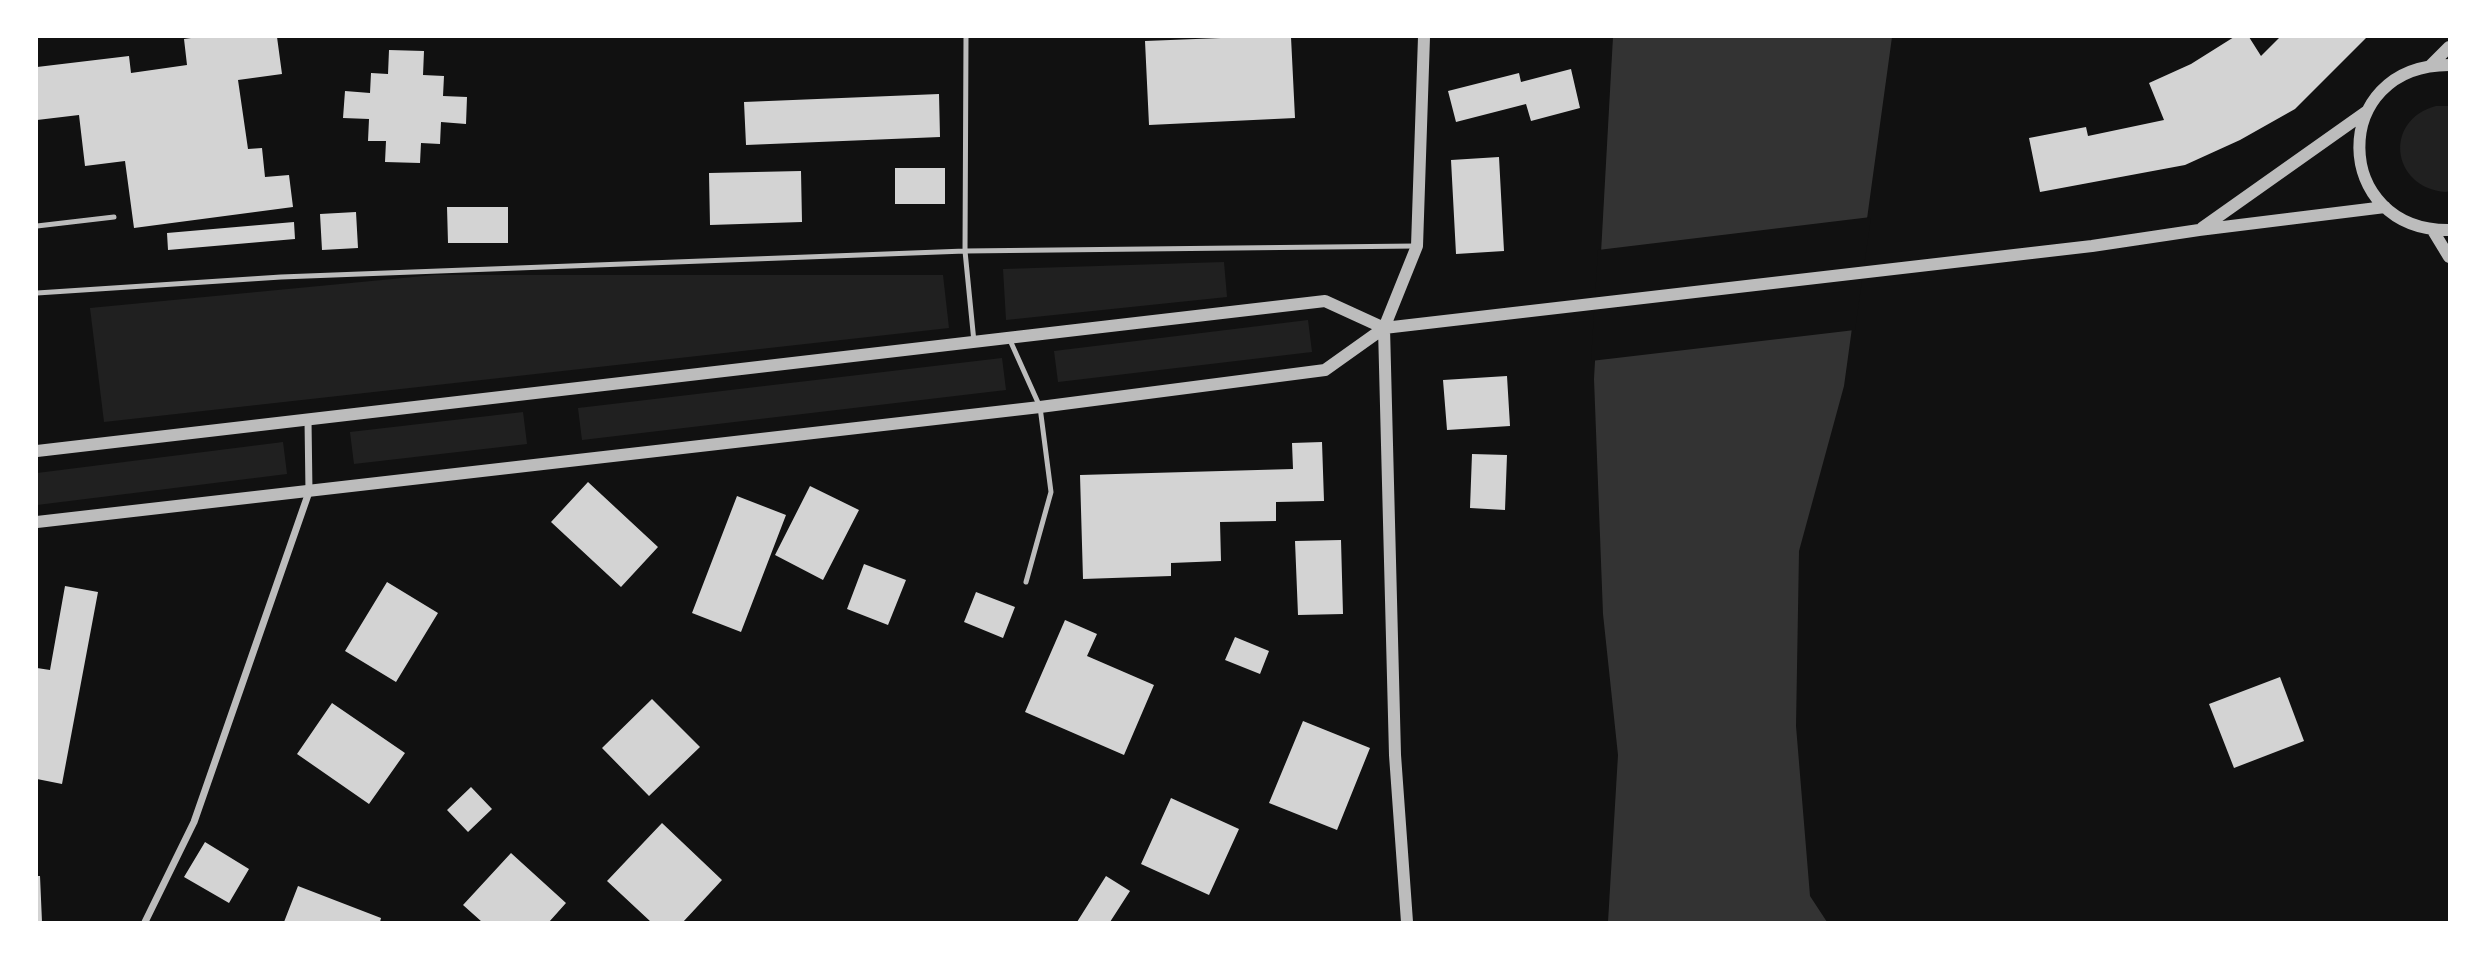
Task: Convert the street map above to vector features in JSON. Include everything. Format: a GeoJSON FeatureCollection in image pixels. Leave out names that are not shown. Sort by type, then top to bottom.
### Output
{"type":"FeatureCollection","features":[{"type":"Feature","properties":{"kind":"street"},"geometry":{"type":"LineString","coordinates":[[1407,922],[1395,755],[1384,328],[1417,246],[1424,37]]}},
{"type":"Feature","properties":{"kind":"street"},"geometry":{"type":"LineString","coordinates":[[2431,65],[2449,47]]}},
{"type":"Feature","properties":{"kind":"street"},"geometry":{"type":"LineString","coordinates":[[2449,65],[2431,65],[2411,70],[2393,80],[2377,95],[2360,132],[2358,153],[2372,192],[2385,207],[2407,222],[2432,229],[2449,230]]}},
{"type":"Feature","properties":{"kind":"street"},"geometry":{"type":"LineString","coordinates":[[2199,230],[2367,112]]}},
{"type":"Feature","properties":{"kind":"street"},"geometry":{"type":"LineString","coordinates":[[37,522],[1040,407],[1325,370],[1384,328],[2092,246],[2385,207]]}},
{"type":"Feature","properties":{"kind":"street"},"geometry":{"type":"LineString","coordinates":[[2432,229],[2449,257]]}},
{"type":"Feature","properties":{"kind":"street"},"geometry":{"type":"LineString","coordinates":[[37,451],[1325,301],[1384,328]]}},
{"type":"Feature","properties":{"kind":"street"},"geometry":{"type":"LineString","coordinates":[[145,922],[194,822],[309,492],[309,420]]}},
{"type":"Feature","properties":{"kind":"lane"},"geometry":{"type":"LineString","coordinates":[[966,37],[965,251],[974,342]]}},
{"type":"Feature","properties":{"kind":"lane"},"geometry":{"type":"LineString","coordinates":[[37,226],[114,218]]}},
{"type":"Feature","properties":{"kind":"lane"},"geometry":{"type":"LineString","coordinates":[[37,293],[281,277],[965,251],[1417,246]]}},
{"type":"Feature","properties":{"kind":"lane"},"geometry":{"type":"LineString","coordinates":[[1009,338],[1040,407],[1051,492],[1026,582]]}},
{"type":"Feature","properties":{"kind":"shaded area"},"geometry":{"type":"Polygon","coordinates":[[[1613,37],[1892,37],[1844,386],[1799,551],[1796,726],[1810,896],[1827,922],[1608,922],[1618,755],[1603,614],[1594,379],[1613,37]]]}},
{"type":"Feature","properties":{"kind":"shaded area"},"geometry":{"type":"Polygon","coordinates":[[[2436,106],[2449,106],[2449,191],[2446,192],[2428,188],[2414,179],[2405,167],[2400,153],[2401,138],[2407,125],[2419,114],[2436,106]]]}},
{"type":"Feature","properties":{"kind":"shaded area"},"geometry":{"type":"Polygon","coordinates":[[[1224,262],[1227,297],[1006,320],[1003,269],[1224,262]]]}},
{"type":"Feature","properties":{"kind":"shaded area"},"geometry":{"type":"Polygon","coordinates":[[[434,275],[943,275],[949,328],[104,422],[90,308],[434,275]]]}},
{"type":"Feature","properties":{"kind":"shaded area"},"geometry":{"type":"Polygon","coordinates":[[[1308,320],[1312,352],[1058,382],[1054,351],[1308,320]]]}},
{"type":"Feature","properties":{"kind":"shaded area"},"geometry":{"type":"Polygon","coordinates":[[[1002,358],[1006,390],[582,440],[578,408],[1002,358]]]}},
{"type":"Feature","properties":{"kind":"shaded area"},"geometry":{"type":"Polygon","coordinates":[[[523,412],[527,444],[354,464],[350,432],[523,412]]]}},
{"type":"Feature","properties":{"kind":"shaded area"},"geometry":{"type":"Polygon","coordinates":[[[283,442],[287,474],[37,505],[37,473],[283,442]]]}},
{"type":"Feature","properties":{"kind":"pier"},"geometry":{"type":"Polygon","coordinates":[[[1871,217],[1855,330],[1591,361],[1598,250],[1871,217]]]}},
{"type":"Feature","properties":{"kind":"building"},"geometry":{"type":"Polygon","coordinates":[[[277,37],[282,74],[238,80],[248,149],[262,148],[265,177],[289,175],[293,207],[134,228],[125,161],[85,166],[79,115],[37,120],[37,67],[129,56],[131,73],[187,65],[184,39],[277,37]]]}},
{"type":"Feature","properties":{"kind":"building"},"geometry":{"type":"Polygon","coordinates":[[[1291,37],[1295,118],[1149,125],[1145,41],[1291,37]]]}},
{"type":"Feature","properties":{"kind":"building"},"geometry":{"type":"Polygon","coordinates":[[[2234,37],[2249,37],[2261,56],[2280,37],[2367,37],[2295,109],[2240,140],[2185,165],[2040,192],[2029,138],[2086,127],[2088,136],[2164,120],[2149,83],[2191,64],[2234,37]]]}},
{"type":"Feature","properties":{"kind":"building"},"geometry":{"type":"Polygon","coordinates":[[[389,50],[424,51],[423,75],[444,76],[443,96],[467,97],[466,124],[441,122],[440,144],[421,143],[420,163],[385,162],[386,141],[368,141],[369,119],[343,118],[345,91],[370,93],[371,73],[388,74],[389,50]]]}},
{"type":"Feature","properties":{"kind":"building"},"geometry":{"type":"Polygon","coordinates":[[[1571,69],[1580,108],[1531,121],[1526,104],[1456,122],[1448,91],[1519,73],[1521,82],[1571,69]]]}},
{"type":"Feature","properties":{"kind":"building"},"geometry":{"type":"Polygon","coordinates":[[[939,94],[940,137],[746,145],[744,102],[939,94]]]}},
{"type":"Feature","properties":{"kind":"building"},"geometry":{"type":"Polygon","coordinates":[[[1499,157],[1504,251],[1456,254],[1451,160],[1499,157]]]}},
{"type":"Feature","properties":{"kind":"building"},"geometry":{"type":"Polygon","coordinates":[[[895,168],[945,168],[945,204],[895,204],[895,168]]]}},
{"type":"Feature","properties":{"kind":"building"},"geometry":{"type":"Polygon","coordinates":[[[801,171],[802,222],[710,225],[709,173],[801,171]]]}},
{"type":"Feature","properties":{"kind":"building"},"geometry":{"type":"Polygon","coordinates":[[[447,207],[508,207],[508,243],[448,243],[447,207]]]}},
{"type":"Feature","properties":{"kind":"building"},"geometry":{"type":"Polygon","coordinates":[[[356,212],[358,248],[322,250],[320,214],[356,212]]]}},
{"type":"Feature","properties":{"kind":"building"},"geometry":{"type":"Polygon","coordinates":[[[294,222],[295,239],[168,250],[167,233],[294,222]]]}},
{"type":"Feature","properties":{"kind":"building"},"geometry":{"type":"Polygon","coordinates":[[[1507,376],[1510,426],[1447,430],[1443,380],[1507,376]]]}},
{"type":"Feature","properties":{"kind":"building"},"geometry":{"type":"Polygon","coordinates":[[[1322,442],[1324,501],[1276,502],[1276,521],[1220,522],[1221,561],[1171,563],[1171,576],[1083,579],[1080,475],[1293,469],[1292,443],[1322,442]]]}},
{"type":"Feature","properties":{"kind":"building"},"geometry":{"type":"Polygon","coordinates":[[[1472,454],[1507,455],[1505,510],[1470,508],[1472,454]]]}},
{"type":"Feature","properties":{"kind":"building"},"geometry":{"type":"Polygon","coordinates":[[[588,482],[658,547],[621,587],[551,522],[588,482]]]}},
{"type":"Feature","properties":{"kind":"building"},"geometry":{"type":"Polygon","coordinates":[[[810,486],[859,510],[823,580],[775,555],[810,486]]]}},
{"type":"Feature","properties":{"kind":"building"},"geometry":{"type":"Polygon","coordinates":[[[737,496],[786,515],[741,632],[692,613],[737,496]]]}},
{"type":"Feature","properties":{"kind":"building"},"geometry":{"type":"Polygon","coordinates":[[[1341,540],[1343,614],[1298,615],[1295,541],[1341,540]]]}},
{"type":"Feature","properties":{"kind":"building"},"geometry":{"type":"Polygon","coordinates":[[[864,564],[906,580],[888,625],[847,609],[864,564]]]}},
{"type":"Feature","properties":{"kind":"building"},"geometry":{"type":"Polygon","coordinates":[[[387,582],[438,613],[396,682],[345,651],[387,582]]]}},
{"type":"Feature","properties":{"kind":"building"},"geometry":{"type":"Polygon","coordinates":[[[65,586],[98,592],[62,784],[37,779],[37,668],[50,670],[65,586]]]}},
{"type":"Feature","properties":{"kind":"building"},"geometry":{"type":"Polygon","coordinates":[[[976,592],[1015,607],[1003,638],[964,622],[976,592]]]}},
{"type":"Feature","properties":{"kind":"building"},"geometry":{"type":"Polygon","coordinates":[[[1065,620],[1097,634],[1087,656],[1154,685],[1124,755],[1025,712],[1065,620]]]}},
{"type":"Feature","properties":{"kind":"building"},"geometry":{"type":"Polygon","coordinates":[[[1235,637],[1269,651],[1260,674],[1225,660],[1235,637]]]}},
{"type":"Feature","properties":{"kind":"building"},"geometry":{"type":"Polygon","coordinates":[[[2280,677],[2304,741],[2234,768],[2209,704],[2280,677]]]}},
{"type":"Feature","properties":{"kind":"building"},"geometry":{"type":"Polygon","coordinates":[[[652,699],[700,747],[649,796],[602,748],[652,699]]]}},
{"type":"Feature","properties":{"kind":"building"},"geometry":{"type":"Polygon","coordinates":[[[332,703],[405,753],[369,804],[297,754],[332,703]]]}},
{"type":"Feature","properties":{"kind":"building"},"geometry":{"type":"Polygon","coordinates":[[[1303,721],[1370,748],[1337,830],[1269,803],[1303,721]]]}},
{"type":"Feature","properties":{"kind":"building"},"geometry":{"type":"Polygon","coordinates":[[[471,787],[492,809],[468,832],[447,810],[471,787]]]}},
{"type":"Feature","properties":{"kind":"building"},"geometry":{"type":"Polygon","coordinates":[[[1171,798],[1239,829],[1209,895],[1141,864],[1171,798]]]}},
{"type":"Feature","properties":{"kind":"building"},"geometry":{"type":"Polygon","coordinates":[[[662,823],[722,880],[683,922],[651,922],[607,881],[662,823]]]}},
{"type":"Feature","properties":{"kind":"building"},"geometry":{"type":"Polygon","coordinates":[[[205,842],[249,869],[229,903],[184,877],[205,842]]]}},
{"type":"Feature","properties":{"kind":"building"},"geometry":{"type":"Polygon","coordinates":[[[511,853],[566,903],[549,922],[482,922],[463,905],[511,853]]]}},
{"type":"Feature","properties":{"kind":"building"},"geometry":{"type":"Polygon","coordinates":[[[37,876],[40,876],[42,922],[37,922],[37,876]]]}},
{"type":"Feature","properties":{"kind":"building"},"geometry":{"type":"Polygon","coordinates":[[[1106,876],[1130,891],[1110,922],[1077,922],[1106,876]]]}},
{"type":"Feature","properties":{"kind":"building"},"geometry":{"type":"Polygon","coordinates":[[[298,886],[381,918],[380,922],[284,922],[298,886]]]}}]}
